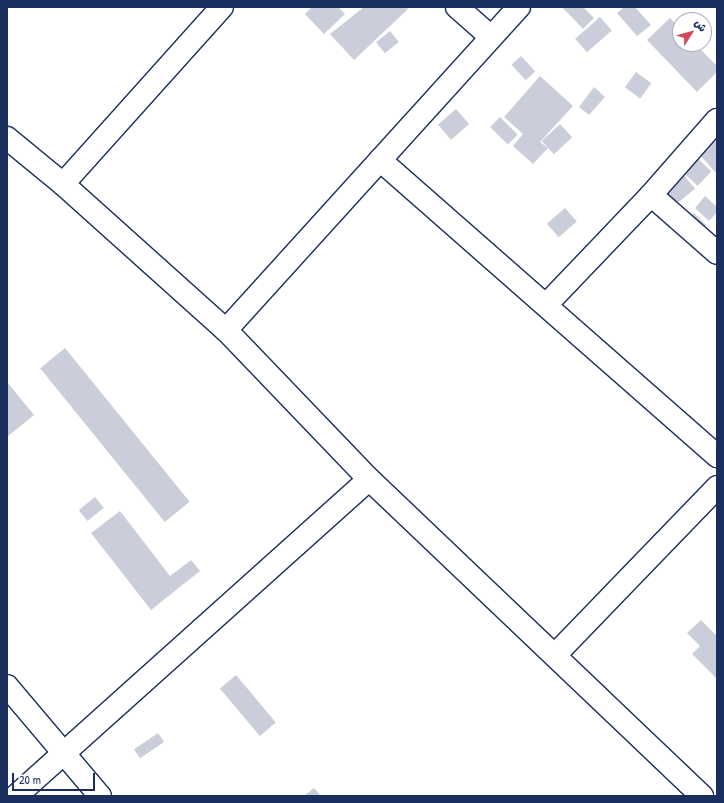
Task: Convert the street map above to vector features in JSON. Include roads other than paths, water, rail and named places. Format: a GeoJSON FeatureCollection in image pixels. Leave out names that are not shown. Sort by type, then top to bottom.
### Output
{"type":"FeatureCollection","features":[{"type":"Feature","properties":{"kind":"street"},"geometry":{"type":"LineString","coordinates":[[62,184],[222,7]]}},
{"type":"Feature","properties":{"kind":"street"},"geometry":{"type":"LineString","coordinates":[[457,7],[491,37]]}},
{"type":"Feature","properties":{"kind":"street"},"geometry":{"type":"LineString","coordinates":[[226,330],[519,7]]}},
{"type":"Feature","properties":{"kind":"street"},"geometry":{"type":"LineString","coordinates":[[546,305],[651,195],[717,120]]}},
{"type":"Feature","properties":{"kind":"street"},"geometry":{"type":"LineString","coordinates":[[7,138],[62,184],[226,330],[370,479],[556,654],[702,796]]}},
{"type":"Feature","properties":{"kind":"street"},"geometry":{"type":"LineString","coordinates":[[380,160],[717,456]]}},
{"type":"Feature","properties":{"kind":"street"},"geometry":{"type":"LineString","coordinates":[[651,195],[717,253]]}},
{"type":"Feature","properties":{"kind":"street"},"geometry":{"type":"LineString","coordinates":[[16,796],[66,753],[370,479]]}},
{"type":"Feature","properties":{"kind":"street"},"geometry":{"type":"LineString","coordinates":[[556,654],[717,487]]}},
{"type":"Feature","properties":{"kind":"street"},"geometry":{"type":"LineString","coordinates":[[7,686],[66,753],[100,796]]}}]}
